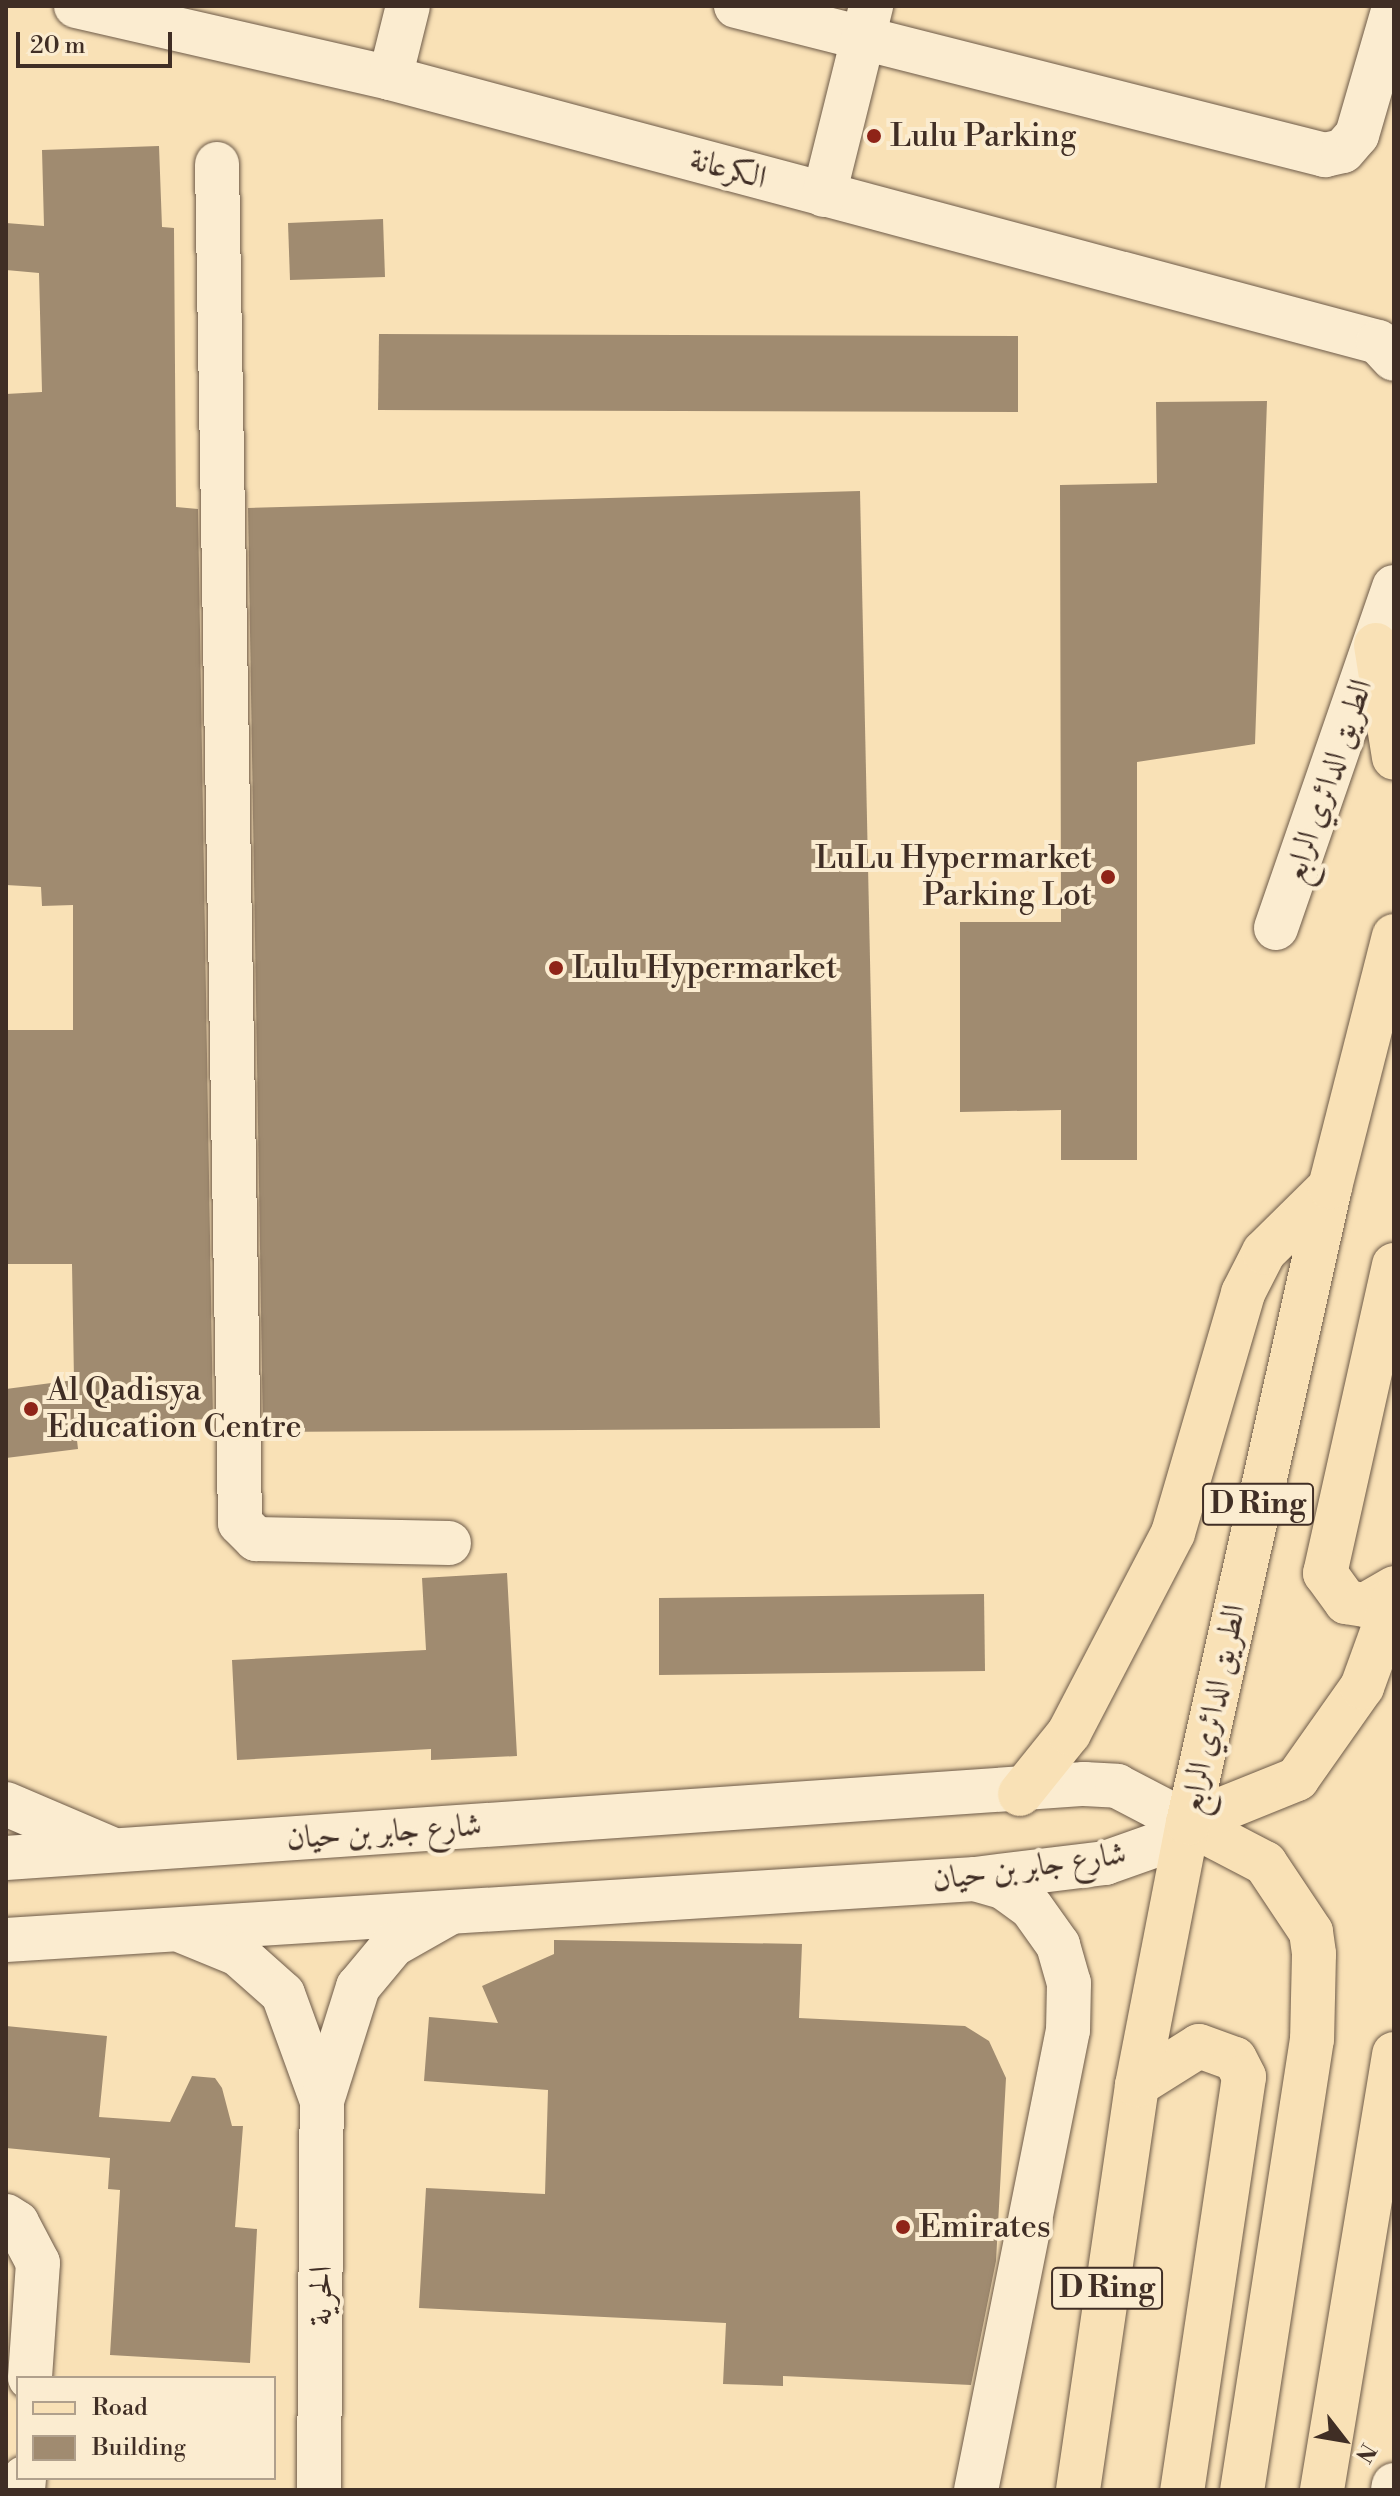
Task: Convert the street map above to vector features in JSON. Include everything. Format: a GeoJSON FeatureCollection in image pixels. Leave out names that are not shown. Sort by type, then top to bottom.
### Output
{"type":"FeatureCollection","features":[{"type":"Feature","properties":{"kind":"main road"},"geometry":{"type":"LineString","coordinates":[[1376,645],[1394,758]]}},
{"type":"Feature","properties":{"kind":"main road","name":"الطريق الدائري الرابع"},"geometry":{"type":"LineString","coordinates":[[1078,2490],[1137,2085],[1188,1823],[1330,1187],[1394,936]]}},
{"type":"Feature","properties":{"kind":"main road"},"geometry":{"type":"LineString","coordinates":[[1020,1794],[1069,1733],[1173,1533],[1243,1293],[1264,1252],[1330,1187]]}},
{"type":"Feature","properties":{"kind":"main road"},"geometry":{"type":"LineString","coordinates":[[1394,1265],[1325,1573],[1346,1602],[1365,1605],[1394,1588]]}},
{"type":"Feature","properties":{"kind":"main road"},"geometry":{"type":"LineString","coordinates":[[1188,1823],[1297,1779],[1362,1687],[1394,1599]]}},
{"type":"Feature","properties":{"kind":"main road"},"geometry":{"type":"LineString","coordinates":[[1188,1823],[1265,1863],[1311,1932],[1314,1954],[1312,2039],[1242,2490]]}},
{"type":"Feature","properties":{"kind":"main road"},"geometry":{"type":"LineString","coordinates":[[1137,2085],[1199,2046],[1235,2059],[1244,2077],[1182,2490]]}},
{"type":"Feature","properties":{"kind":"main road"},"geometry":{"type":"LineString","coordinates":[[1322,2490],[1394,2054]]}},
{"type":"Feature","properties":{"kind":"street","name":"الكرعانة"},"geometry":{"type":"LineString","coordinates":[[76,6],[390,78],[1389,346]]}},
{"type":"Feature","properties":{"kind":"street"},"geometry":{"type":"LineString","coordinates":[[390,78],[408,6]]}},
{"type":"Feature","properties":{"kind":"street"},"geometry":{"type":"LineString","coordinates":[[736,6],[867,22],[1325,155],[1343,151],[1357,135],[1394,8]]}},
{"type":"Feature","properties":{"kind":"street"},"geometry":{"type":"LineString","coordinates":[[824,195],[867,22]]}},
{"type":"Feature","properties":{"kind":"street"},"geometry":{"type":"LineString","coordinates":[[217,164],[240,1523],[256,1539],[449,1543]]}},
{"type":"Feature","properties":{"kind":"street","name":"الطريق الدائري الرابع"},"geometry":{"type":"LineString","coordinates":[[1276,928],[1394,587]]}},
{"type":"Feature","properties":{"kind":"street","name":"شارع جابر بن حيان"},"geometry":{"type":"LineString","coordinates":[[6,1858],[1117,1786],[1188,1823],[1156,1845],[1105,1863],[975,1879],[458,1908],[6,1940]]}},
{"type":"Feature","properties":{"kind":"street"},"geometry":{"type":"LineString","coordinates":[[6,1804],[119,1852]]}},
{"type":"Feature","properties":{"kind":"street"},"geometry":{"type":"LineString","coordinates":[[975,1879],[1003,1887],[1031,1907],[1058,1945],[1069,1983],[1068,2030],[976,2490]]}},
{"type":"Feature","properties":{"kind":"street","name":"الحرية"},"geometry":{"type":"LineString","coordinates":[[322,2101],[365,1976],[393,1945],[458,1908]]}},
{"type":"Feature","properties":{"kind":"street","name":"الحرية"},"geometry":{"type":"LineString","coordinates":[[176,1929],[238,1954],[276,1985],[295,2014],[322,2101],[319,2490]]}},
{"type":"Feature","properties":{"kind":"street"},"geometry":{"type":"LineString","coordinates":[[6,2216],[38,2263],[30,2376]]}},
{"type":"Feature","properties":{"kind":"building"},"geometry":{"type":"Polygon","coordinates":[[[159,146],[162,227],[174,228],[176,507],[198,509],[213,1419],[75,1423],[78,1449],[6,1458],[6,1389],[74,1380],[72,1264],[6,1264],[6,1030],[73,1030],[73,905],[42,906],[41,887],[6,885],[6,394],[42,392],[39,273],[6,270],[6,223],[44,226],[42,150],[159,146]]]}},
{"type":"Feature","properties":{"kind":"building"},"geometry":{"type":"Polygon","coordinates":[[[383,219],[385,277],[290,280],[288,223],[383,219]]]}},
{"type":"Feature","properties":{"kind":"building"},"geometry":{"type":"Polygon","coordinates":[[[379,334],[1018,336],[1018,412],[378,410],[379,334]]]}},
{"type":"Feature","properties":{"kind":"building"},"geometry":{"type":"Polygon","coordinates":[[[1267,401],[1255,744],[1137,762],[1137,1160],[1061,1160],[1061,1110],[960,1112],[960,922],[1061,922],[1060,485],[1157,483],[1156,402],[1267,401]]]}},
{"type":"Feature","properties":{"kind":"building","name":"Lulu Hypermarket"},"geometry":{"type":"Polygon","coordinates":[[[860,491],[880,1428],[263,1432],[248,508],[860,491]]]}},
{"type":"Feature","properties":{"kind":"building"},"geometry":{"type":"Polygon","coordinates":[[[507,1573],[517,1756],[431,1760],[431,1749],[237,1760],[232,1660],[426,1650],[422,1578],[507,1573]]]}},
{"type":"Feature","properties":{"kind":"building"},"geometry":{"type":"Polygon","coordinates":[[[984,1594],[985,1671],[659,1675],[659,1598],[984,1594]]]}},
{"type":"Feature","properties":{"kind":"building"},"geometry":{"type":"Polygon","coordinates":[[[554,1940],[802,1944],[799,2018],[965,2026],[989,2041],[1006,2078],[996,2261],[971,2385],[783,2376],[783,2386],[723,2384],[726,2323],[419,2308],[426,2188],[545,2194],[548,2090],[424,2081],[429,2017],[498,2023],[482,1986],[554,1954],[554,1940]]]}},
{"type":"Feature","properties":{"kind":"building"},"geometry":{"type":"Polygon","coordinates":[[[6,2026],[107,2036],[99,2117],[170,2122],[192,2076],[215,2078],[222,2088],[232,2126],[243,2126],[235,2227],[257,2229],[250,2363],[110,2355],[120,2190],[108,2189],[110,2158],[6,2148],[6,2026]]]}},
{"type":"Feature","properties":{"kind":"place","name":"Lulu Parking"},"geometry":{"type":"Point","coordinates":[874,136]}},
{"type":"Feature","properties":{"kind":"place","name":"LuLu Hypermarket Parking Lot"},"geometry":{"type":"Point","coordinates":[1108,877]}},
{"type":"Feature","properties":{"kind":"place","name":"Lulu Hypermarket"},"geometry":{"type":"Point","coordinates":[556,968]}},
{"type":"Feature","properties":{"kind":"place","name":"Al Qadisya Education Centre"},"geometry":{"type":"Point","coordinates":[31,1409]}},
{"type":"Feature","properties":{"kind":"place","name":"Emirates"},"geometry":{"type":"Point","coordinates":[903,2227]}}]}
